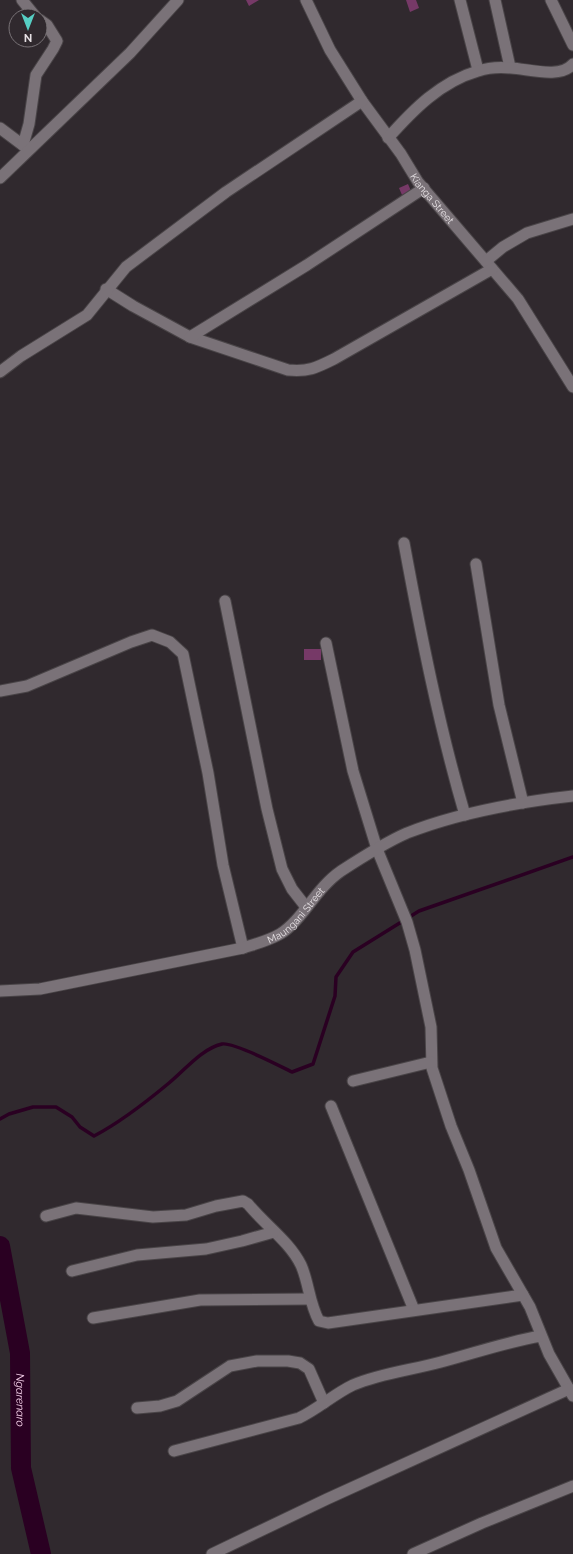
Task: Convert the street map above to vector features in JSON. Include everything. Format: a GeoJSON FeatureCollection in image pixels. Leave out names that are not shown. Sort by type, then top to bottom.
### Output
{"type":"FeatureCollection","features":[{"type":"Feature","properties":{"kind":"street"},"geometry":{"type":"LineString","coordinates":[[22,0],[28,8]]}},
{"type":"Feature","properties":{"kind":"street"},"geometry":{"type":"LineString","coordinates":[[0,178],[26,147],[130,53],[178,0]]}},
{"type":"Feature","properties":{"kind":"street","name":"Kianga Street"},"geometry":{"type":"LineString","coordinates":[[306,0],[330,50],[362,101],[424,188],[518,299],[571,382]]}},
{"type":"Feature","properties":{"kind":"street"},"geometry":{"type":"LineString","coordinates":[[460,0],[478,70]]}},
{"type":"Feature","properties":{"kind":"street"},"geometry":{"type":"LineString","coordinates":[[496,0],[510,67]]}},
{"type":"Feature","properties":{"kind":"street"},"geometry":{"type":"LineString","coordinates":[[551,0],[573,45]]}},
{"type":"Feature","properties":{"kind":"street"},"geometry":{"type":"LineString","coordinates":[[26,147],[36,75],[57,41],[48,27]]}},
{"type":"Feature","properties":{"kind":"street"},"geometry":{"type":"LineString","coordinates":[[388,138],[416,108],[446,84],[478,70],[510,67],[556,72],[568,69],[573,64]]}},
{"type":"Feature","properties":{"kind":"street"},"geometry":{"type":"LineString","coordinates":[[0,372],[21,356],[87,315],[106,289],[126,267],[226,192],[362,101]]}},
{"type":"Feature","properties":{"kind":"street"},"geometry":{"type":"LineString","coordinates":[[0,128],[26,147]]}},
{"type":"Feature","properties":{"kind":"street"},"geometry":{"type":"LineString","coordinates":[[190,337],[300,269],[424,188]]}},
{"type":"Feature","properties":{"kind":"street"},"geometry":{"type":"LineString","coordinates":[[106,289],[133,306],[190,337],[288,370],[304,371],[314,369],[489,265],[503,247],[527,233],[573,219]]}},
{"type":"Feature","properties":{"kind":"street"},"geometry":{"type":"LineString","coordinates":[[404,543],[423,646],[448,759],[465,815]]}},
{"type":"Feature","properties":{"kind":"street"},"geometry":{"type":"LineString","coordinates":[[476,564],[499,705],[523,804]]}},
{"type":"Feature","properties":{"kind":"street"},"geometry":{"type":"LineString","coordinates":[[226,601],[267,809],[282,869],[292,889],[306,907]]}},
{"type":"Feature","properties":{"kind":"street"},"geometry":{"type":"LineString","coordinates":[[0,691],[27,686],[131,642],[152,635],[170,642],[183,654],[208,773],[223,865],[243,948]]}},
{"type":"Feature","properties":{"kind":"street"},"geometry":{"type":"LineString","coordinates":[[212,1554],[327,1499],[571,1393],[541,1336],[533,1313],[496,1248],[469,1170],[451,1126],[431,1062],[431,1026],[415,950],[407,922],[377,849],[353,771],[326,643]]}},
{"type":"Feature","properties":{"kind":"street","name":"Maungani Street"},"geometry":{"type":"LineString","coordinates":[[0,991],[40,989],[243,948],[263,942],[281,934],[322,887],[340,872],[405,834],[465,815],[573,796]]}},
{"type":"Feature","properties":{"kind":"street"},"geometry":{"type":"LineString","coordinates":[[353,1081],[431,1062]]}},
{"type":"Feature","properties":{"kind":"street"},"geometry":{"type":"LineString","coordinates":[[331,1106],[414,1310]]}},
{"type":"Feature","properties":{"kind":"street"},"geometry":{"type":"LineString","coordinates":[[46,1216],[76,1208],[153,1217],[186,1215],[216,1206],[243,1201],[248,1204],[292,1250],[301,1266],[310,1299],[319,1321],[328,1323],[523,1295]]}},
{"type":"Feature","properties":{"kind":"street"},"geometry":{"type":"LineString","coordinates":[[72,1271],[137,1255],[206,1249],[274,1232]]}},
{"type":"Feature","properties":{"kind":"street"},"geometry":{"type":"LineString","coordinates":[[93,1318],[200,1300],[310,1299]]}},
{"type":"Feature","properties":{"kind":"street"},"geometry":{"type":"LineString","coordinates":[[174,1451],[299,1418],[324,1404],[342,1391],[366,1380],[441,1362],[516,1340],[541,1336]]}},
{"type":"Feature","properties":{"kind":"street"},"geometry":{"type":"LineString","coordinates":[[137,1408],[160,1406],[177,1401],[230,1366],[257,1361],[288,1361],[300,1363],[309,1369],[324,1404]]}},
{"type":"Feature","properties":{"kind":"street"},"geometry":{"type":"LineString","coordinates":[[413,1554],[482,1522],[573,1486]]}},
{"type":"Feature","properties":{"kind":"building"},"geometry":{"type":"Polygon","coordinates":[[[246,0],[259,0],[249,6],[246,0]]]}},
{"type":"Feature","properties":{"kind":"building"},"geometry":{"type":"Polygon","coordinates":[[[406,0],[416,0],[419,8],[410,12],[406,0]]]}},
{"type":"Feature","properties":{"kind":"building"},"geometry":{"type":"Polygon","coordinates":[[[408,184],[411,191],[402,195],[399,188],[408,184]]]}},
{"type":"Feature","properties":{"kind":"building"},"geometry":{"type":"Polygon","coordinates":[[[304,649],[321,649],[321,660],[304,660],[304,649]]]}},
{"type":"Feature","properties":{"kind":"waterway"},"geometry":{"type":"LineString","coordinates":[[0,1119],[9,1114],[33,1107],[56,1107],[72,1117],[80,1127],[94,1136],[114,1125],[142,1105],[200,1055],[207,1050],[222,1044],[228,1044],[246,1050],[292,1072],[313,1064],[335,996],[336,977],[353,952],[419,911],[573,857]]}},
{"type":"Feature","properties":{"kind":"waterway","name":"Ngarenaro"},"geometry":{"type":"LineString","coordinates":[[0,1246],[20,1353],[21,1468],[41,1554]]}}]}
